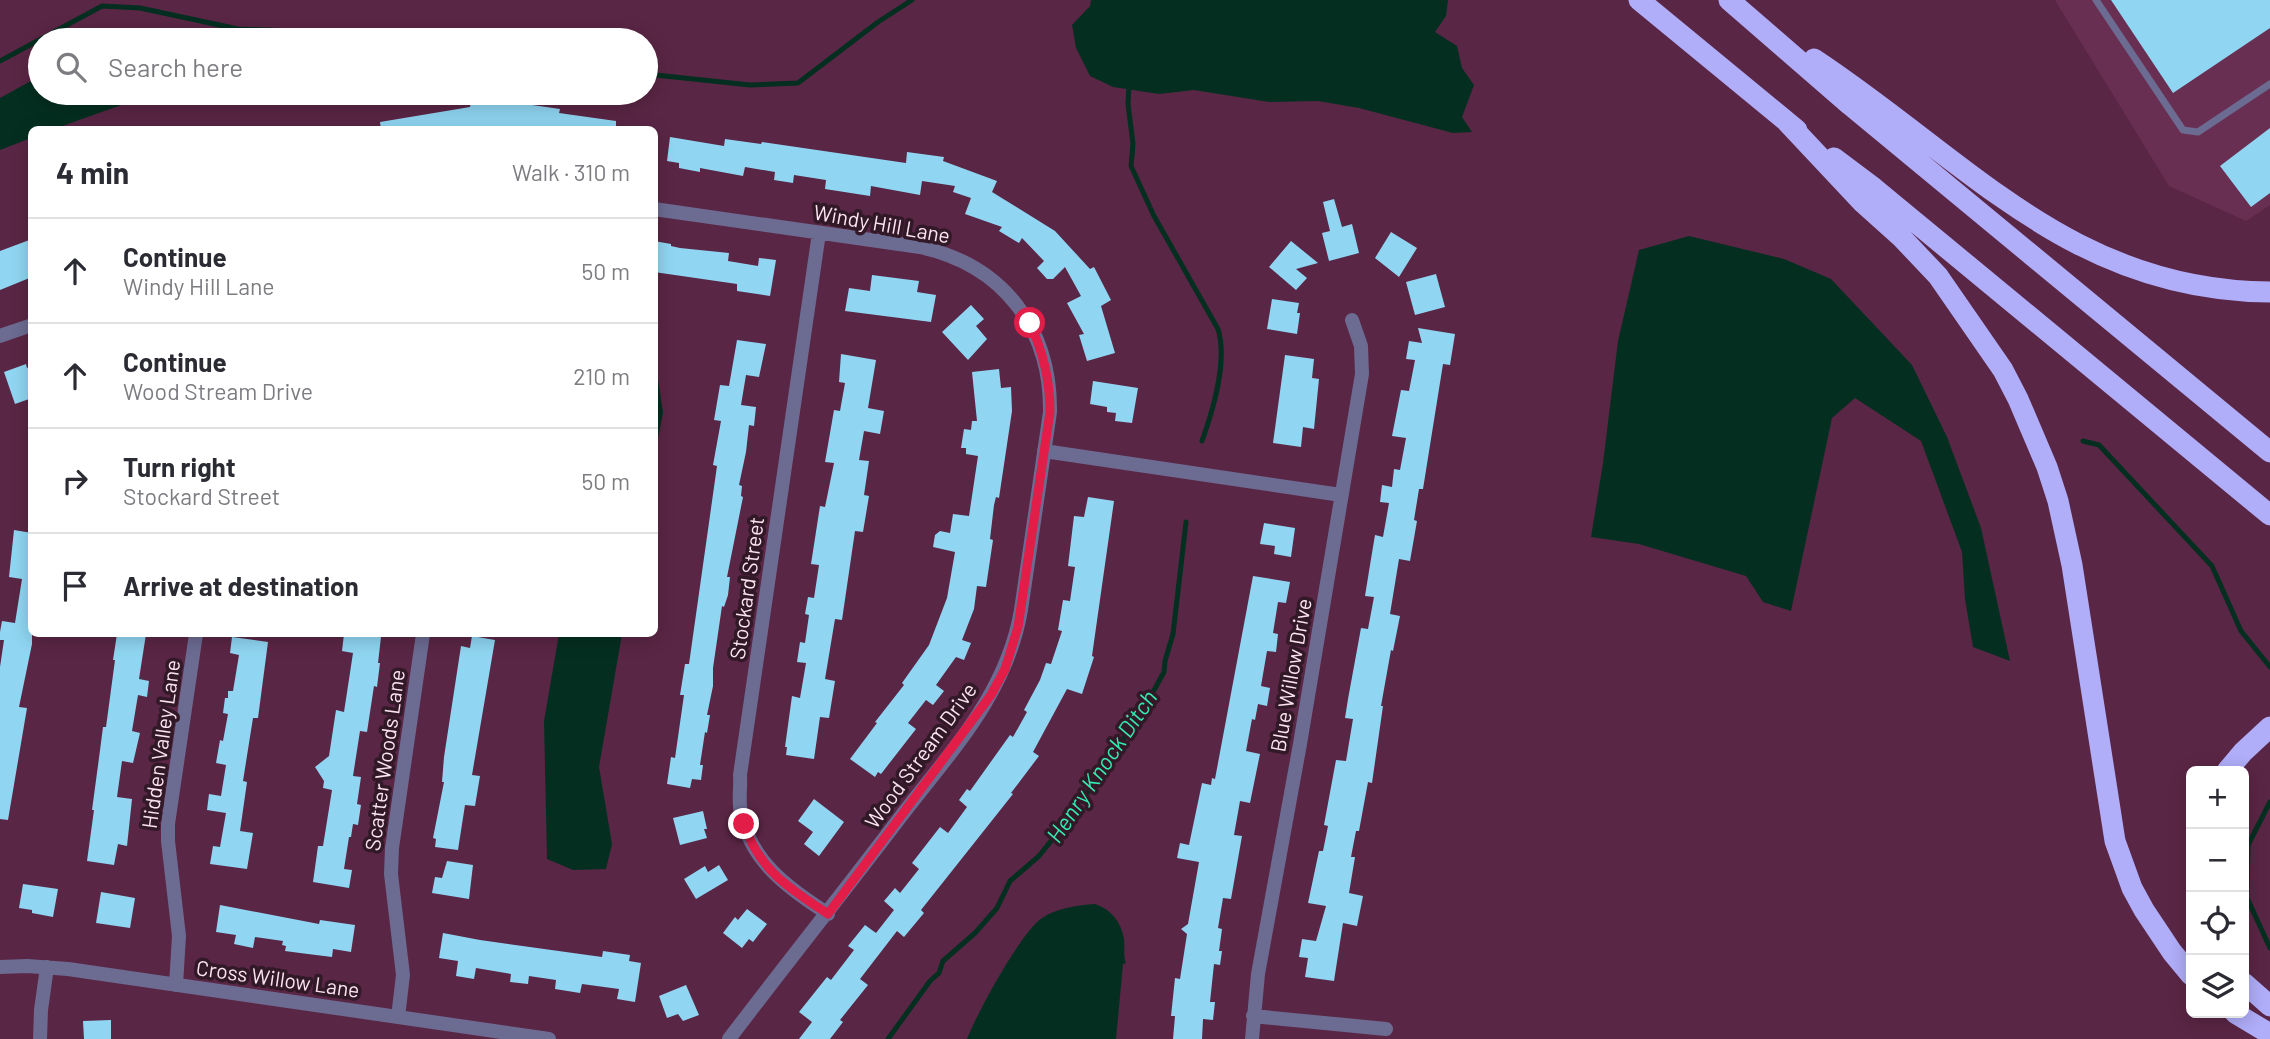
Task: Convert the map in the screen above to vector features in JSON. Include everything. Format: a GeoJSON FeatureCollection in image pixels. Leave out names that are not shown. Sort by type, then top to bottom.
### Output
{"type":"FeatureCollection","features":[{"type":"Feature","properties":{"kind":"highway"},"geometry":{"type":"LineString","coordinates":[[1639,0],[1787,122],[1874,188],[2270,515]]}},
{"type":"Feature","properties":{"kind":"highway"},"geometry":{"type":"LineString","coordinates":[[1729,0],[1850,105],[2270,452]]}},
{"type":"Feature","properties":{"kind":"highway"},"geometry":{"type":"LineString","coordinates":[[1749,16],[1862,90],[1972,177],[2056,234],[2106,258],[2159,277],[2222,289],[2270,292]]}},
{"type":"Feature","properties":{"kind":"highway"},"geometry":{"type":"LineString","coordinates":[[1787,122],[1863,203],[1902,238],[1938,276],[2003,370],[2018,399],[2047,467],[2058,501],[2072,565],[2115,841],[2132,888],[2144,910],[2186,969]]}},
{"type":"Feature","properties":{"kind":"highway"},"geometry":{"type":"LineString","coordinates":[[2232,766],[2242,752],[2270,727]]}},
{"type":"Feature","properties":{"kind":"highway"},"geometry":{"type":"LineString","coordinates":[[2249,987],[2270,1006]]}},
{"type":"Feature","properties":{"kind":"highway"},"geometry":{"type":"LineString","coordinates":[[2243,1018],[2270,1034]]}},
{"type":"Feature","properties":{"kind":"street","name":"Windy Hill Lane"},"geometry":{"type":"LineString","coordinates":[[658,210],[920,247],[941,252],[975,267],[1007,294],[1030,323],[1045,358],[1050,393],[1044,451]]}},
{"type":"Feature","properties":{"kind":"street","name":"Stockard Street"},"geometry":{"type":"LineString","coordinates":[[819,233],[739,797],[746,832],[758,856],[788,887],[828,914]]}},
{"type":"Feature","properties":{"kind":"street","name":"Blue Willow Drive"},"geometry":{"type":"LineString","coordinates":[[1252,1039],[1269,910],[1300,744],[1362,374],[1361,346],[1352,320]]}},
{"type":"Feature","properties":{"kind":"street"},"geometry":{"type":"LineString","coordinates":[[0,336],[28,326]]}},
{"type":"Feature","properties":{"kind":"street"},"geometry":{"type":"LineString","coordinates":[[1044,451],[1341,495]]}},
{"type":"Feature","properties":{"kind":"street","name":"Wood Stream Drive"},"geometry":{"type":"LineString","coordinates":[[729,1039],[828,914],[979,714],[1005,669],[1020,618],[1044,451]]}},
{"type":"Feature","properties":{"kind":"street","name":"Hidden Valley Lane"},"geometry":{"type":"LineString","coordinates":[[176,985],[179,936],[168,824],[196,637]]}},
{"type":"Feature","properties":{"kind":"street","name":"Scatter Woods Lane"},"geometry":{"type":"LineString","coordinates":[[398,1017],[403,975],[391,874],[392,848],[423,637]]}},
{"type":"Feature","properties":{"kind":"street","name":"Cross Willow Lane"},"geometry":{"type":"LineString","coordinates":[[0,967],[47,967],[549,1039]]}},
{"type":"Feature","properties":{"kind":"street"},"geometry":{"type":"LineString","coordinates":[[40,1039],[47,967]]}},
{"type":"Feature","properties":{"kind":"street"},"geometry":{"type":"LineString","coordinates":[[1253,1016],[1386,1029]]}},
{"type":"Feature","properties":{"kind":"lane"},"geometry":{"type":"LineString","coordinates":[[2096,0],[2183,130],[2198,132],[2270,84]]}},
{"type":"Feature","properties":{"kind":"shaded area"},"geometry":{"type":"Polygon","coordinates":[[[1091,0],[1448,0],[1446,16],[1435,32],[1457,46],[1462,68],[1474,85],[1462,117],[1472,132],[1453,133],[1359,108],[1318,101],[1269,102],[1194,90],[1159,94],[1113,87],[1090,76],[1076,48],[1072,25],[1090,6],[1091,0]]]}},
{"type":"Feature","properties":{"kind":"shaded area"},"geometry":{"type":"Polygon","coordinates":[[[2055,0],[2270,0],[2270,205],[2246,221],[2169,186],[2055,0]]]}},
{"type":"Feature","properties":{"kind":"shaded area"},"geometry":{"type":"Polygon","coordinates":[[[28,83],[28,105],[121,105],[62,126],[28,126],[28,139],[0,150],[0,98],[28,83]]]}},
{"type":"Feature","properties":{"kind":"shaded area"},"geometry":{"type":"Polygon","coordinates":[[[1689,236],[1784,259],[1831,279],[1912,365],[1947,437],[1981,528],[2010,661],[1973,647],[1965,599],[1962,552],[1921,441],[1855,398],[1832,418],[1791,611],[1763,602],[1746,576],[1639,544],[1591,537],[1618,341],[1639,250],[1689,236]]]}},
{"type":"Feature","properties":{"kind":"shaded area"},"geometry":{"type":"Polygon","coordinates":[[[658,379],[663,413],[658,439],[658,379]]]}},
{"type":"Feature","properties":{"kind":"shaded area"},"geometry":{"type":"Polygon","coordinates":[[[558,637],[621,637],[599,767],[612,844],[606,869],[573,870],[547,859],[544,721],[558,637]]]}},
{"type":"Feature","properties":{"kind":"shaded area"},"geometry":{"type":"Polygon","coordinates":[[[1095,904],[1115,917],[1124,939],[1126,963],[1123,964],[1116,1039],[967,1039],[1000,974],[1033,926],[1054,912],[1095,904]]]}},
{"type":"Feature","properties":{"kind":"building"},"geometry":{"type":"Polygon","coordinates":[[[2111,0],[2270,0],[2270,28],[2173,93],[2111,0]]]}},
{"type":"Feature","properties":{"kind":"building"},"geometry":{"type":"Polygon","coordinates":[[[532,105],[560,109],[559,113],[616,121],[616,126],[380,126],[380,122],[470,107],[532,105]]]}},
{"type":"Feature","properties":{"kind":"building"},"geometry":{"type":"Polygon","coordinates":[[[2270,128],[2270,193],[2251,207],[2220,166],[2270,128]]]}},
{"type":"Feature","properties":{"kind":"building"},"geometry":{"type":"Polygon","coordinates":[[[670,137],[724,146],[725,139],[762,142],[906,163],[907,152],[944,157],[943,161],[997,181],[992,192],[1055,231],[1090,269],[1094,267],[1111,300],[1101,306],[1115,353],[1087,361],[1079,335],[1084,334],[1067,303],[1081,296],[1065,267],[1053,279],[1047,279],[1037,268],[1044,261],[1022,238],[1019,243],[999,231],[1002,227],[965,214],[971,198],[953,192],[955,186],[922,181],[920,195],[871,186],[870,196],[825,189],[826,180],[794,175],[793,183],[774,180],[775,172],[745,167],[743,176],[700,168],[700,172],[679,168],[679,163],[667,161],[670,137]]]}},
{"type":"Feature","properties":{"kind":"building"},"geometry":{"type":"Polygon","coordinates":[[[1334,199],[1342,227],[1352,224],[1359,253],[1329,261],[1322,233],[1330,231],[1323,202],[1334,199]]]}},
{"type":"Feature","properties":{"kind":"building"},"geometry":{"type":"Polygon","coordinates":[[[1391,232],[1417,248],[1399,277],[1375,258],[1391,232]]]}},
{"type":"Feature","properties":{"kind":"building"},"geometry":{"type":"Polygon","coordinates":[[[28,240],[28,279],[0,290],[0,251],[28,240]]]}},
{"type":"Feature","properties":{"kind":"building"},"geometry":{"type":"Polygon","coordinates":[[[1291,241],[1318,263],[1296,269],[1307,278],[1296,290],[1269,267],[1291,241]]]}},
{"type":"Feature","properties":{"kind":"building"},"geometry":{"type":"Polygon","coordinates":[[[658,242],[680,248],[729,253],[728,261],[758,266],[759,258],[776,260],[770,296],[737,291],[737,284],[658,273],[658,242]]]}},
{"type":"Feature","properties":{"kind":"building"},"geometry":{"type":"Polygon","coordinates":[[[1436,274],[1445,307],[1415,315],[1406,282],[1436,274]]]}},
{"type":"Feature","properties":{"kind":"building"},"geometry":{"type":"Polygon","coordinates":[[[872,275],[919,281],[917,292],[936,295],[931,322],[845,311],[849,288],[870,291],[872,275]]]}},
{"type":"Feature","properties":{"kind":"building"},"geometry":{"type":"Polygon","coordinates":[[[1272,299],[1299,303],[1297,334],[1267,329],[1272,299]]]}},
{"type":"Feature","properties":{"kind":"building"},"geometry":{"type":"Polygon","coordinates":[[[971,305],[984,319],[976,326],[987,339],[968,360],[942,332],[971,305]]]}},
{"type":"Feature","properties":{"kind":"building"},"geometry":{"type":"Polygon","coordinates":[[[1418,328],[1455,334],[1450,365],[1443,364],[1423,489],[1419,489],[1410,561],[1399,559],[1390,614],[1400,616],[1381,706],[1372,783],[1368,782],[1351,857],[1355,857],[1349,893],[1363,896],[1357,926],[1343,923],[1334,981],[1305,977],[1308,958],[1299,957],[1302,939],[1316,941],[1326,906],[1308,903],[1319,851],[1323,851],[1328,826],[1324,825],[1336,760],[1346,761],[1353,719],[1345,718],[1348,699],[1361,628],[1368,629],[1374,597],[1365,596],[1375,535],[1383,537],[1389,503],[1380,502],[1382,485],[1392,487],[1394,469],[1400,470],[1406,438],[1392,436],[1401,390],[1409,391],[1415,360],[1406,359],[1409,341],[1422,343],[1418,328]]]}},
{"type":"Feature","properties":{"kind":"building"},"geometry":{"type":"Polygon","coordinates":[[[737,340],[766,344],[759,377],[746,375],[741,405],[756,407],[754,426],[749,425],[739,485],[742,486],[743,497],[727,577],[730,577],[728,595],[724,607],[722,606],[707,715],[710,715],[700,765],[703,765],[701,780],[692,779],[690,788],[667,784],[671,757],[675,758],[684,695],[680,695],[685,664],[689,664],[717,466],[713,465],[721,421],[714,420],[720,385],[729,386],[737,340]]]}},
{"type":"Feature","properties":{"kind":"building"},"geometry":{"type":"Polygon","coordinates":[[[841,354],[876,360],[868,408],[884,411],[880,434],[864,431],[859,460],[869,461],[864,495],[869,496],[863,532],[855,531],[842,620],[835,619],[825,679],[835,681],[829,718],[820,717],[814,759],[786,755],[785,747],[792,696],[800,698],[806,663],[797,662],[800,642],[805,643],[809,615],[805,614],[808,597],[814,598],[819,565],[811,564],[820,506],[825,507],[834,463],[825,462],[834,410],[840,411],[845,383],[839,382],[841,354]]]}},
{"type":"Feature","properties":{"kind":"building"},"geometry":{"type":"Polygon","coordinates":[[[1285,355],[1314,359],[1312,378],[1319,379],[1314,429],[1303,427],[1301,447],[1273,443],[1285,355]]]}},
{"type":"Feature","properties":{"kind":"building"},"geometry":{"type":"Polygon","coordinates":[[[26,364],[28,399],[15,404],[4,372],[26,364]]]}},
{"type":"Feature","properties":{"kind":"building"},"geometry":{"type":"Polygon","coordinates":[[[999,369],[1001,388],[1011,387],[1012,411],[999,498],[996,497],[994,505],[990,539],[993,540],[986,587],[977,586],[974,609],[962,640],[971,643],[964,660],[956,657],[936,685],[944,691],[933,705],[926,700],[908,723],[916,729],[881,774],[878,772],[875,777],[850,759],[904,685],[902,683],[929,645],[947,598],[955,552],[933,547],[935,535],[940,531],[950,533],[953,514],[969,516],[978,456],[966,454],[966,448],[961,448],[964,429],[971,430],[972,421],[977,421],[972,372],[999,369]]]}},
{"type":"Feature","properties":{"kind":"building"},"geometry":{"type":"Polygon","coordinates":[[[1093,381],[1138,388],[1132,423],[1115,421],[1116,413],[1107,412],[1107,407],[1090,404],[1093,381]]]}},
{"type":"Feature","properties":{"kind":"building"},"geometry":{"type":"Polygon","coordinates":[[[1088,497],[1114,501],[1092,656],[1094,657],[1082,694],[1067,689],[1033,752],[1039,756],[1011,793],[1013,794],[921,910],[924,913],[904,937],[897,931],[860,979],[868,985],[840,1020],[843,1022],[830,1039],[799,1039],[812,1022],[799,1012],[827,977],[831,980],[854,950],[848,946],[865,925],[876,933],[894,910],[884,901],[895,888],[900,893],[919,869],[912,863],[940,827],[948,833],[967,807],[959,800],[967,789],[970,791],[1010,735],[1013,737],[1027,712],[1024,710],[1046,663],[1051,664],[1062,631],[1058,630],[1063,600],[1070,601],[1075,567],[1068,566],[1074,516],[1084,517],[1088,497]]]}},
{"type":"Feature","properties":{"kind":"building"},"geometry":{"type":"Polygon","coordinates":[[[1264,523],[1295,528],[1291,557],[1274,554],[1275,546],[1260,544],[1264,523]]]}},
{"type":"Feature","properties":{"kind":"building"},"geometry":{"type":"Polygon","coordinates":[[[14,530],[28,532],[28,637],[32,637],[32,644],[19,707],[27,708],[8,820],[0,819],[0,667],[4,640],[0,640],[0,632],[2,621],[15,623],[22,579],[9,577],[14,530]]]}},
{"type":"Feature","properties":{"kind":"building"},"geometry":{"type":"Polygon","coordinates":[[[1253,576],[1290,582],[1286,603],[1278,602],[1273,633],[1278,634],[1276,652],[1267,651],[1261,686],[1270,688],[1267,706],[1258,704],[1255,720],[1252,719],[1246,751],[1260,754],[1250,803],[1240,801],[1234,835],[1242,836],[1231,899],[1223,898],[1218,928],[1222,929],[1219,951],[1222,951],[1220,965],[1214,964],[1210,1002],[1215,1002],[1213,1020],[1203,1019],[1202,1039],[1173,1039],[1175,1016],[1171,1016],[1175,978],[1180,979],[1187,934],[1181,929],[1188,924],[1199,862],[1177,858],[1180,843],[1189,845],[1202,783],[1211,785],[1212,778],[1215,779],[1253,576]]]}},
{"type":"Feature","properties":{"kind":"building"},"geometry":{"type":"Polygon","coordinates":[[[117,637],[146,637],[139,679],[149,681],[147,697],[138,695],[132,731],[140,733],[133,763],[122,761],[117,797],[132,799],[127,846],[118,844],[114,865],[87,861],[117,637]]]}},
{"type":"Feature","properties":{"kind":"building"},"geometry":{"type":"Polygon","coordinates":[[[232,637],[268,642],[258,718],[253,718],[243,781],[247,782],[240,831],[253,833],[247,869],[210,864],[213,846],[220,847],[226,813],[207,810],[209,794],[221,796],[226,765],[216,763],[228,714],[223,713],[225,698],[228,698],[228,691],[233,691],[239,655],[230,653],[232,637]]]}},
{"type":"Feature","properties":{"kind":"building"},"geometry":{"type":"Polygon","coordinates":[[[344,637],[381,637],[377,687],[374,686],[367,732],[360,731],[353,776],[361,777],[357,804],[361,805],[358,825],[353,824],[349,837],[344,869],[352,870],[349,888],[313,882],[318,846],[323,846],[332,790],[323,788],[324,781],[315,767],[329,756],[336,710],[344,712],[353,653],[342,651],[344,637]]]}},
{"type":"Feature","properties":{"kind":"building"},"geometry":{"type":"Polygon","coordinates":[[[472,637],[495,640],[472,775],[480,776],[475,806],[465,805],[458,850],[435,847],[436,839],[433,838],[444,782],[444,757],[461,646],[470,648],[472,637]]]}},
{"type":"Feature","properties":{"kind":"building"},"geometry":{"type":"Polygon","coordinates":[[[814,799],[844,822],[819,856],[804,844],[813,832],[798,821],[814,799]]]}},
{"type":"Feature","properties":{"kind":"building"},"geometry":{"type":"Polygon","coordinates":[[[703,811],[707,838],[680,845],[673,818],[703,811]]]}},
{"type":"Feature","properties":{"kind":"building"},"geometry":{"type":"Polygon","coordinates":[[[447,861],[473,865],[469,899],[432,893],[435,877],[442,878],[447,861]]]}},
{"type":"Feature","properties":{"kind":"building"},"geometry":{"type":"Polygon","coordinates":[[[719,865],[728,880],[696,899],[684,879],[705,866],[708,872],[719,865]]]}},
{"type":"Feature","properties":{"kind":"building"},"geometry":{"type":"Polygon","coordinates":[[[23,884],[58,889],[53,917],[19,908],[23,884]]]}},
{"type":"Feature","properties":{"kind":"building"},"geometry":{"type":"Polygon","coordinates":[[[101,892],[135,898],[130,928],[96,923],[101,892]]]}},
{"type":"Feature","properties":{"kind":"building"},"geometry":{"type":"Polygon","coordinates":[[[220,905],[319,924],[320,920],[355,925],[351,952],[333,949],[332,957],[285,951],[283,941],[255,937],[253,948],[234,944],[236,935],[216,932],[220,905]]]}},
{"type":"Feature","properties":{"kind":"building"},"geometry":{"type":"Polygon","coordinates":[[[747,909],[767,924],[753,942],[749,939],[742,948],[723,933],[735,917],[738,920],[747,909]]]}},
{"type":"Feature","properties":{"kind":"building"},"geometry":{"type":"Polygon","coordinates":[[[443,933],[602,957],[603,951],[630,955],[629,961],[641,963],[635,1002],[617,999],[619,989],[582,984],[580,993],[555,989],[556,980],[529,976],[528,984],[510,982],[511,974],[476,968],[474,979],[456,976],[458,961],[439,958],[443,933]]]}},
{"type":"Feature","properties":{"kind":"building"},"geometry":{"type":"Polygon","coordinates":[[[686,985],[699,1015],[683,1021],[678,1014],[667,1018],[659,996],[686,985]]]}},
{"type":"Feature","properties":{"kind":"building"},"geometry":{"type":"Polygon","coordinates":[[[111,1020],[111,1039],[84,1039],[83,1021],[111,1020]]]}},
{"type":"Feature","properties":{"kind":"waterway"},"geometry":{"type":"LineString","coordinates":[[658,75],[750,85],[798,83],[878,22],[912,0]]}},
{"type":"Feature","properties":{"kind":"waterway"},"geometry":{"type":"LineString","coordinates":[[61,28],[102,6],[140,8],[233,28]]}},
{"type":"Feature","properties":{"kind":"waterway"},"geometry":{"type":"LineString","coordinates":[[0,61],[28,46]]}},
{"type":"Feature","properties":{"kind":"waterway","name":"Henry Knock Ditch"},"geometry":{"type":"LineString","coordinates":[[1129,85],[1128,104],[1133,144],[1131,166],[1154,216],[1218,329],[1221,342],[1215,401],[1202,441]]}},
{"type":"Feature","properties":{"kind":"waterway"},"geometry":{"type":"LineString","coordinates":[[2083,441],[2099,445],[2212,566],[2241,631],[2270,667]]}},
{"type":"Feature","properties":{"kind":"waterway","name":"Henry Knock Ditch"},"geometry":{"type":"LineString","coordinates":[[888,1039],[930,981],[939,973],[943,961],[975,933],[997,908],[1010,881],[1039,856],[1067,821],[1142,712],[1164,672],[1173,634],[1186,522]]}},
{"type":"Feature","properties":{"kind":"waterway"},"geometry":{"type":"LineString","coordinates":[[2270,802],[2248,845],[2247,898],[2270,948]]}},
{"type":"Feature","properties":{"kind":"route"},"geometry":{"type":"LineString","coordinates":[[744,824],[751,845],[771,872],[828,914],[991,695],[1015,642],[1050,412],[1045,358],[1030,323]]}}]}
